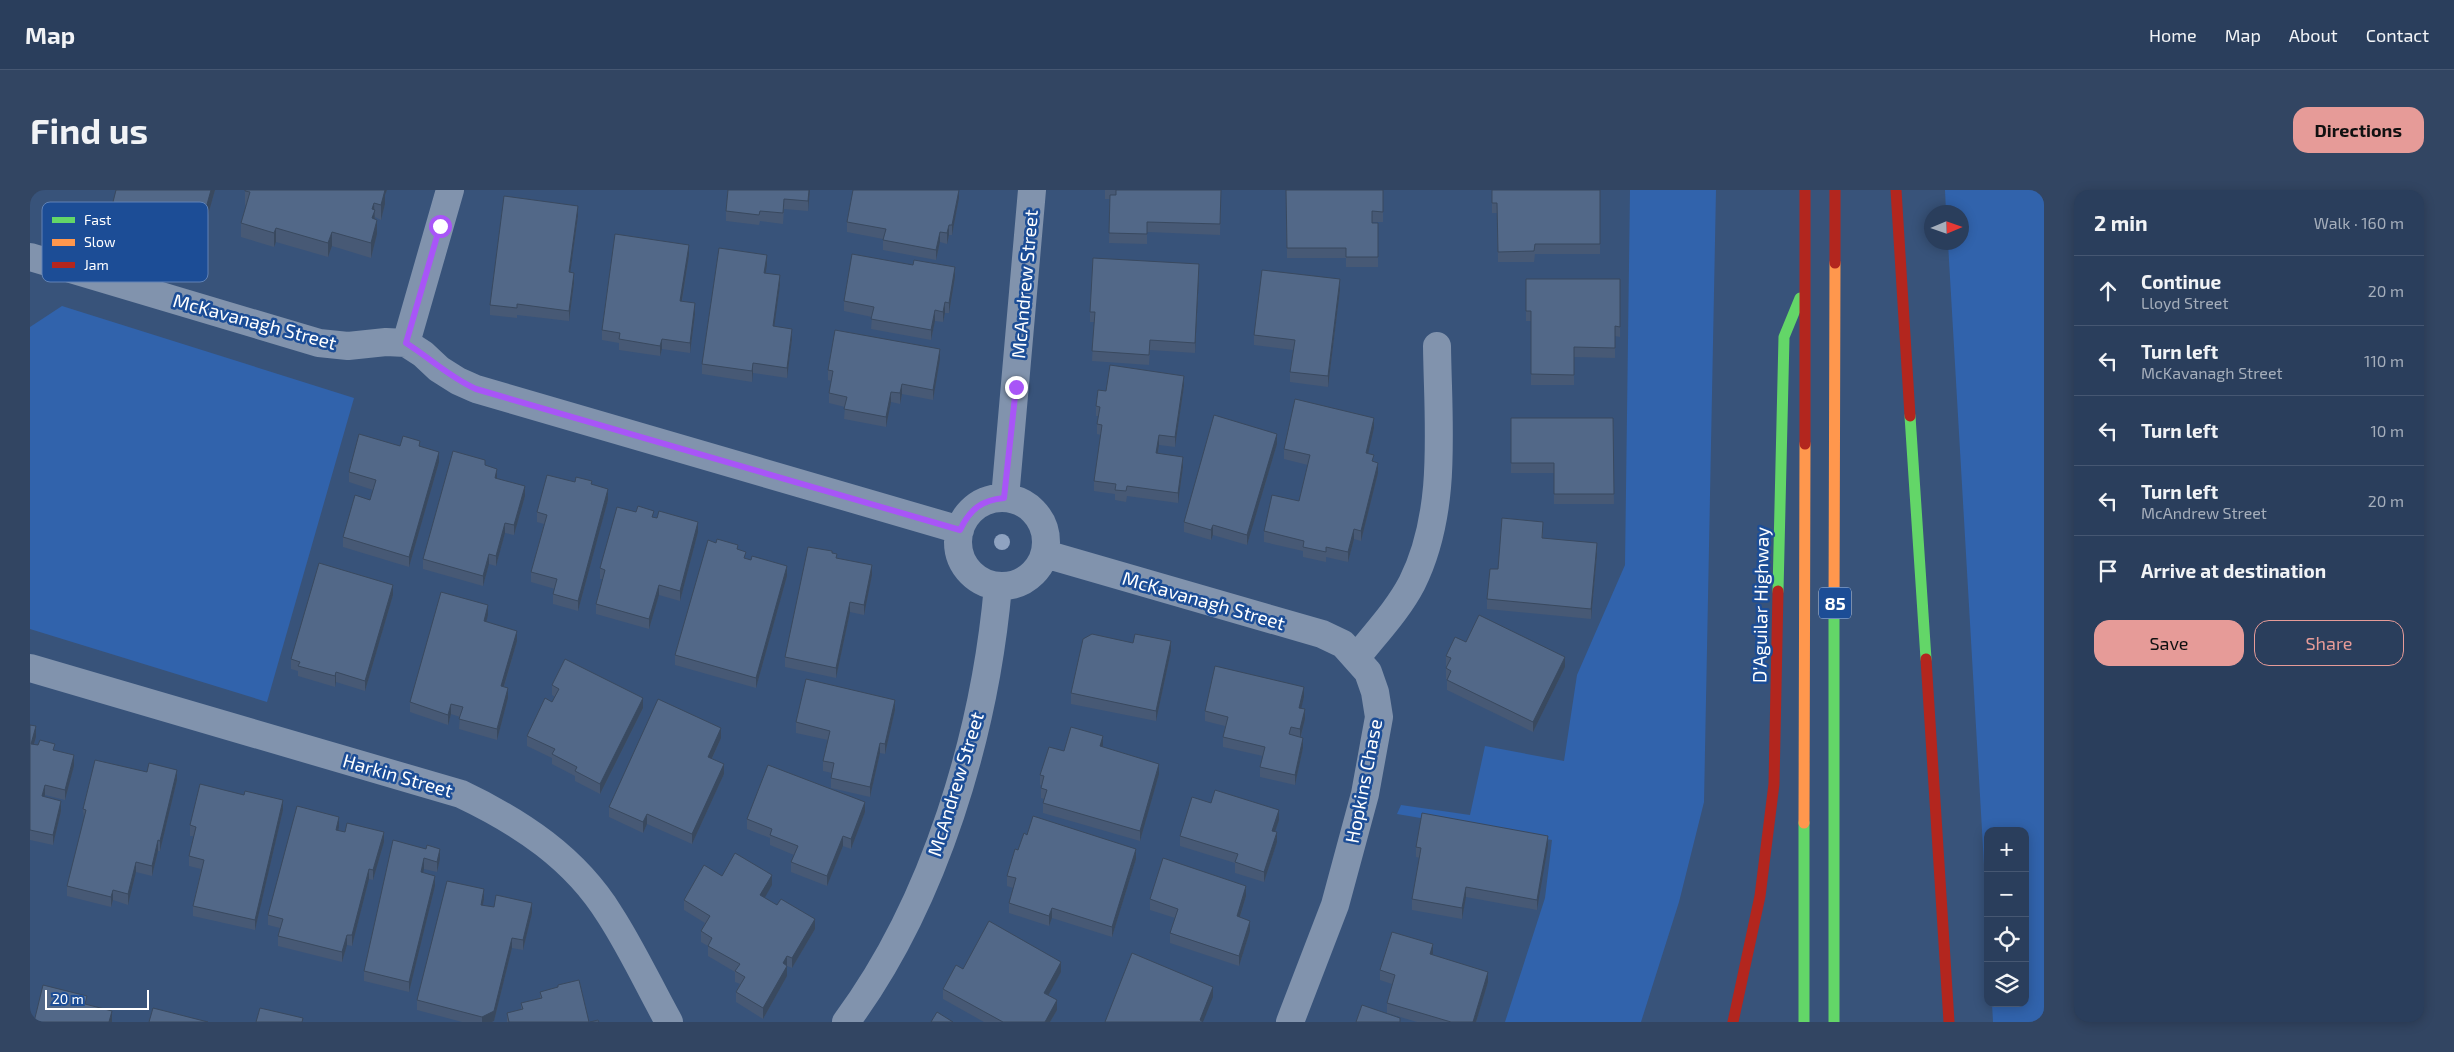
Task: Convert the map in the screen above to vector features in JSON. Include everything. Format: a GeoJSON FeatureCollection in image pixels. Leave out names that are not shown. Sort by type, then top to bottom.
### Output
{"type":"FeatureCollection","features":[{"type":"Feature","properties":{"kind":"highway","name":"D'Aguilar Highway"},"geometry":{"type":"LineString","coordinates":[[1734,1022],[1760,896],[1774,784],[1784,337],[1805,286],[1805,190]]}},
{"type":"Feature","properties":{"kind":"highway","name":"85"},"geometry":{"type":"LineString","coordinates":[[1834,1022],[1835,190]]}},
{"type":"Feature","properties":{"kind":"highway"},"geometry":{"type":"LineString","coordinates":[[1896,190],[1949,1022]]}},
{"type":"Feature","properties":{"kind":"highway"},"geometry":{"type":"LineString","coordinates":[[1804,1022],[1805,286]]}},
{"type":"Feature","properties":{"kind":"street"},"geometry":{"type":"LineString","coordinates":[[450,190],[406,343],[458,381],[476,389],[960,530]]}},
{"type":"Feature","properties":{"kind":"street","name":"McAndrew Street"},"geometry":{"type":"LineString","coordinates":[[1004,498],[1032,190]]}},
{"type":"Feature","properties":{"kind":"street","name":"McKavanagh Street"},"geometry":{"type":"LineString","coordinates":[[30,257],[42,261]]}},
{"type":"Feature","properties":{"kind":"street","name":"McKavanagh Street"},"geometry":{"type":"LineString","coordinates":[[114,282],[319,343],[348,346],[386,342],[406,343]]}},
{"type":"Feature","properties":{"kind":"street"},"geometry":{"type":"LineString","coordinates":[[1357,656],[1398,604],[1411,584],[1426,550],[1436,507],[1437,346]]}},
{"type":"Feature","properties":{"kind":"street"},"geometry":{"type":"LineString","coordinates":[[1004,498],[1029,506],[1038,516],[1044,528],[1045,554],[1038,568],[1027,578],[1014,585],[998,586],[986,583],[966,567],[958,543],[960,530],[966,517],[977,506],[990,500],[1004,498]]}},
{"type":"Feature","properties":{"kind":"street","name":"McKavanagh Street"},"geometry":{"type":"LineString","coordinates":[[1045,554],[1322,634],[1343,644],[1357,656]]}},
{"type":"Feature","properties":{"kind":"street","name":"McAndrew Street"},"geometry":{"type":"LineString","coordinates":[[846,1022],[870,989],[914,904],[947,824],[973,736],[991,647],[998,586]]}},
{"type":"Feature","properties":{"kind":"street","name":"Hopkins Chase"},"geometry":{"type":"LineString","coordinates":[[1290,1022],[1335,905],[1365,794],[1378,717],[1375,692],[1368,672],[1357,656]]}},
{"type":"Feature","properties":{"kind":"street","name":"Harkin Street"},"geometry":{"type":"LineString","coordinates":[[30,668],[461,794],[502,813],[542,840],[582,877],[610,914],[669,1022]]}},
{"type":"Feature","properties":{"kind":"shaded area"},"geometry":{"type":"Polygon","coordinates":[[[1630,190],[1716,190],[1704,802],[1679,902],[1641,1022],[1505,1022],[1545,898],[1552,840],[1397,814],[1401,805],[1470,815],[1485,746],[1564,761],[1577,675],[1625,565],[1630,190]]]}},
{"type":"Feature","properties":{"kind":"shaded area"},"geometry":{"type":"Polygon","coordinates":[[[1945,190],[2044,190],[2044,1022],[1993,1022],[1992,1007],[2029,1007],[2029,827],[1984,827],[1984,865],[1948,250],[1969,250],[1969,205],[1946,205],[1945,190]]]}},
{"type":"Feature","properties":{"kind":"shaded area"},"geometry":{"type":"Polygon","coordinates":[[[62,306],[354,398],[267,702],[30,629],[30,327],[62,306]]]}},
{"type":"Feature","properties":{"kind":"building"},"geometry":{"type":"Polygon","coordinates":[[[116,190],[211,190],[208,202],[113,202],[116,190]]]}},
{"type":"Feature","properties":{"kind":"building"},"geometry":{"type":"Polygon","coordinates":[[[245,190],[385,190],[381,205],[374,203],[372,209],[375,210],[372,218],[377,220],[371,243],[332,232],[328,243],[276,228],[274,233],[241,223],[250,192],[245,190]]]}},
{"type":"Feature","properties":{"kind":"building"},"geometry":{"type":"Polygon","coordinates":[[[728,190],[809,190],[808,201],[784,199],[783,213],[760,211],[759,215],[726,211],[728,190]]]}},
{"type":"Feature","properties":{"kind":"building"},"geometry":{"type":"Polygon","coordinates":[[[853,190],[959,190],[952,225],[949,225],[947,233],[940,232],[936,250],[883,240],[886,229],[847,222],[853,190]]]}},
{"type":"Feature","properties":{"kind":"building"},"geometry":{"type":"Polygon","coordinates":[[[1116,190],[1221,190],[1220,224],[1147,222],[1147,234],[1109,233],[1110,195],[1116,195],[1116,190]]]}},
{"type":"Feature","properties":{"kind":"building"},"geometry":{"type":"Polygon","coordinates":[[[1286,190],[1383,190],[1383,212],[1372,211],[1372,223],[1378,223],[1378,257],[1346,257],[1346,248],[1287,248],[1286,190]]]}},
{"type":"Feature","properties":{"kind":"building"},"geometry":{"type":"Polygon","coordinates":[[[1492,190],[1600,190],[1600,244],[1535,244],[1534,251],[1498,252],[1497,203],[1492,203],[1492,190]]]}},
{"type":"Feature","properties":{"kind":"building"},"geometry":{"type":"Polygon","coordinates":[[[504,196],[578,206],[569,272],[574,273],[569,311],[517,304],[517,308],[490,305],[504,196]]]}},
{"type":"Feature","properties":{"kind":"building"},"geometry":{"type":"Polygon","coordinates":[[[615,234],[689,245],[680,301],[695,303],[690,343],[662,339],[660,346],[619,339],[620,333],[602,330],[615,234]]]}},
{"type":"Feature","properties":{"kind":"building"},"geometry":{"type":"Polygon","coordinates":[[[719,248],[767,255],[764,273],[780,275],[773,326],[792,329],[787,368],[753,363],[752,371],[702,364],[719,248]]]}},
{"type":"Feature","properties":{"kind":"building"},"geometry":{"type":"Polygon","coordinates":[[[852,254],[913,265],[914,260],[955,267],[949,303],[945,302],[943,312],[935,310],[931,330],[871,319],[874,307],[844,301],[852,254]]]}},
{"type":"Feature","properties":{"kind":"building"},"geometry":{"type":"Polygon","coordinates":[[[1093,258],[1199,264],[1195,343],[1150,340],[1149,355],[1092,351],[1095,312],[1090,312],[1093,258]]]}},
{"type":"Feature","properties":{"kind":"building"},"geometry":{"type":"Polygon","coordinates":[[[1262,270],[1340,279],[1328,376],[1290,372],[1295,340],[1254,335],[1262,270]]]}},
{"type":"Feature","properties":{"kind":"building"},"geometry":{"type":"Polygon","coordinates":[[[1526,279],[1620,279],[1620,327],[1615,326],[1615,348],[1574,347],[1574,375],[1531,374],[1531,311],[1526,311],[1526,279]]]}},
{"type":"Feature","properties":{"kind":"building"},"geometry":{"type":"Polygon","coordinates":[[[835,330],[940,349],[933,390],[902,384],[900,393],[891,392],[886,417],[844,409],[847,397],[829,393],[833,371],[828,370],[835,330]]]}},
{"type":"Feature","properties":{"kind":"building"},"geometry":{"type":"Polygon","coordinates":[[[1110,365],[1184,376],[1175,437],[1159,435],[1156,453],[1183,457],[1178,493],[1127,486],[1126,491],[1115,490],[1116,484],[1094,481],[1102,425],[1097,424],[1100,407],[1096,406],[1098,390],[1106,391],[1110,365]]]}},
{"type":"Feature","properties":{"kind":"building"},"geometry":{"type":"Polygon","coordinates":[[[1295,399],[1374,418],[1366,453],[1374,455],[1372,461],[1378,463],[1361,531],[1354,529],[1348,552],[1326,547],[1326,552],[1303,547],[1304,541],[1264,531],[1272,495],[1299,501],[1310,455],[1284,449],[1295,399]]]}},
{"type":"Feature","properties":{"kind":"building"},"geometry":{"type":"Polygon","coordinates":[[[1214,415],[1277,434],[1247,535],[1213,525],[1211,530],[1184,522],[1214,415]]]}},
{"type":"Feature","properties":{"kind":"building"},"geometry":{"type":"Polygon","coordinates":[[[1511,418],[1613,418],[1614,494],[1554,494],[1554,463],[1511,463],[1511,418]]]}},
{"type":"Feature","properties":{"kind":"building"},"geometry":{"type":"Polygon","coordinates":[[[359,434],[400,446],[403,436],[420,441],[419,446],[439,452],[409,557],[343,537],[355,495],[370,500],[376,480],[349,472],[359,434]]]}},
{"type":"Feature","properties":{"kind":"building"},"geometry":{"type":"Polygon","coordinates":[[[453,451],[485,460],[485,465],[497,469],[495,478],[525,486],[514,525],[505,523],[496,556],[489,554],[483,576],[423,559],[453,451]]]}},
{"type":"Feature","properties":{"kind":"building"},"geometry":{"type":"Polygon","coordinates":[[[547,475],[575,482],[576,477],[592,481],[591,484],[608,489],[578,601],[553,594],[557,579],[531,572],[547,515],[537,512],[547,475]]]}},
{"type":"Feature","properties":{"kind":"building"},"geometry":{"type":"Polygon","coordinates":[[[638,506],[654,511],[652,517],[657,518],[659,511],[698,522],[680,591],[659,585],[649,619],[596,604],[605,570],[600,568],[617,507],[636,512],[638,506]]]}},
{"type":"Feature","properties":{"kind":"building"},"geometry":{"type":"Polygon","coordinates":[[[1502,518],[1543,522],[1542,538],[1597,543],[1591,609],[1487,599],[1490,569],[1498,569],[1502,518]]]}},
{"type":"Feature","properties":{"kind":"building"},"geometry":{"type":"Polygon","coordinates":[[[717,539],[738,545],[737,549],[746,552],[744,558],[751,560],[752,556],[787,566],[756,678],[675,655],[708,540],[716,543],[717,539]]]}},
{"type":"Feature","properties":{"kind":"building"},"geometry":{"type":"Polygon","coordinates":[[[808,547],[832,551],[832,553],[837,554],[836,558],[872,565],[864,605],[850,602],[836,668],[785,657],[808,547]]]}},
{"type":"Feature","properties":{"kind":"building"},"geometry":{"type":"Polygon","coordinates":[[[319,563],[393,585],[365,681],[336,672],[335,676],[298,666],[300,662],[291,659],[319,563]]]}},
{"type":"Feature","properties":{"kind":"building"},"geometry":{"type":"Polygon","coordinates":[[[441,592],[488,605],[484,621],[517,631],[501,686],[508,688],[497,729],[459,719],[463,707],[451,704],[448,715],[410,702],[441,592]]]}},
{"type":"Feature","properties":{"kind":"building"},"geometry":{"type":"Polygon","coordinates":[[[1479,615],[1565,657],[1533,722],[1447,680],[1451,671],[1446,668],[1451,658],[1446,656],[1455,637],[1466,642],[1479,615]]]}},
{"type":"Feature","properties":{"kind":"building"},"geometry":{"type":"Polygon","coordinates":[[[1092,634],[1133,643],[1135,634],[1171,641],[1156,711],[1071,693],[1083,639],[1092,634]]]}},
{"type":"Feature","properties":{"kind":"building"},"geometry":{"type":"Polygon","coordinates":[[[565,659],[643,698],[600,784],[575,771],[577,767],[552,754],[555,749],[527,736],[545,698],[552,702],[559,689],[552,685],[565,659]]]}},
{"type":"Feature","properties":{"kind":"building"},"geometry":{"type":"Polygon","coordinates":[[[1215,666],[1304,687],[1299,708],[1305,709],[1300,729],[1291,727],[1289,734],[1303,738],[1295,775],[1260,767],[1265,747],[1223,737],[1228,717],[1205,711],[1215,666]]]}},
{"type":"Feature","properties":{"kind":"building"},"geometry":{"type":"Polygon","coordinates":[[[806,679],[895,700],[885,744],[880,743],[870,787],[831,778],[834,763],[823,761],[830,731],[796,722],[806,679]]]}},
{"type":"Feature","properties":{"kind":"building"},"geometry":{"type":"Polygon","coordinates":[[[658,699],[721,728],[708,757],[724,764],[692,834],[647,814],[643,822],[609,807],[658,699]]]}},
{"type":"Feature","properties":{"kind":"building"},"geometry":{"type":"Polygon","coordinates":[[[30,725],[36,726],[31,744],[38,745],[40,740],[55,744],[53,750],[74,755],[65,790],[45,785],[42,796],[61,801],[53,835],[30,830],[30,725]]]}},
{"type":"Feature","properties":{"kind":"building"},"geometry":{"type":"Polygon","coordinates":[[[1071,727],[1103,736],[1100,746],[1159,764],[1140,831],[1043,803],[1047,790],[1041,788],[1044,776],[1040,775],[1049,747],[1064,751],[1071,727]]]}},
{"type":"Feature","properties":{"kind":"building"},"geometry":{"type":"Polygon","coordinates":[[[95,760],[147,772],[149,763],[177,770],[152,866],[136,862],[128,894],[113,890],[111,897],[67,886],[86,810],[83,809],[95,760]]]}},
{"type":"Feature","properties":{"kind":"building"},"geometry":{"type":"Polygon","coordinates":[[[768,765],[865,802],[851,839],[843,836],[827,876],[791,862],[798,846],[770,835],[772,829],[747,819],[768,765]]]}},
{"type":"Feature","properties":{"kind":"building"},"geometry":{"type":"Polygon","coordinates":[[[200,784],[244,795],[245,791],[283,800],[255,920],[193,906],[204,860],[189,856],[196,827],[190,825],[200,784]]]}},
{"type":"Feature","properties":{"kind":"building"},"geometry":{"type":"Polygon","coordinates":[[[1215,790],[1279,810],[1272,831],[1277,832],[1264,872],[1235,862],[1238,854],[1180,836],[1192,797],[1211,803],[1215,790]]]}},
{"type":"Feature","properties":{"kind":"building"},"geometry":{"type":"Polygon","coordinates":[[[297,806],[339,817],[336,830],[345,832],[347,823],[384,832],[373,870],[369,869],[352,935],[347,935],[342,952],[278,936],[283,919],[268,915],[297,806]]]}},
{"type":"Feature","properties":{"kind":"building"},"geometry":{"type":"Polygon","coordinates":[[[1422,813],[1548,836],[1537,900],[1466,887],[1462,908],[1412,899],[1421,848],[1416,847],[1422,813]]]}},
{"type":"Feature","properties":{"kind":"building"},"geometry":{"type":"Polygon","coordinates":[[[1033,816],[1136,849],[1112,927],[1052,908],[1049,916],[1009,903],[1016,878],[1007,876],[1015,849],[1018,850],[1024,833],[1027,835],[1033,816]]]}},
{"type":"Feature","properties":{"kind":"building"},"geometry":{"type":"Polygon","coordinates":[[[393,840],[426,849],[427,845],[440,849],[437,862],[424,858],[421,872],[435,876],[409,982],[364,971],[393,840]]]}},
{"type":"Feature","properties":{"kind":"building"},"geometry":{"type":"Polygon","coordinates":[[[735,853],[772,875],[760,895],[777,905],[781,899],[815,919],[792,958],[787,956],[783,963],[787,966],[763,1008],[736,992],[745,977],[735,971],[740,964],[708,946],[712,938],[701,931],[710,916],[684,900],[704,865],[722,876],[735,853]]]}},
{"type":"Feature","properties":{"kind":"building"},"geometry":{"type":"Polygon","coordinates":[[[1163,858],[1246,886],[1237,916],[1250,921],[1239,956],[1170,933],[1178,909],[1150,899],[1163,858]]]}},
{"type":"Feature","properties":{"kind":"building"},"geometry":{"type":"Polygon","coordinates":[[[447,881],[484,889],[481,905],[494,907],[496,895],[532,903],[523,940],[512,938],[494,1011],[482,1017],[417,1000],[447,881]]]}},
{"type":"Feature","properties":{"kind":"building"},"geometry":{"type":"Polygon","coordinates":[[[989,921],[1061,962],[1044,993],[1057,1000],[1045,1022],[1003,1022],[943,989],[956,965],[963,969],[989,921]]]}},
{"type":"Feature","properties":{"kind":"building"},"geometry":{"type":"Polygon","coordinates":[[[1392,932],[1433,944],[1430,954],[1488,972],[1473,1022],[1451,1022],[1387,1003],[1395,975],[1380,970],[1392,932]]]}},
{"type":"Feature","properties":{"kind":"building"},"geometry":{"type":"Polygon","coordinates":[[[1132,953],[1213,987],[1200,1020],[1203,1022],[1105,1022],[1132,953]]]}},
{"type":"Feature","properties":{"kind":"building"},"geometry":{"type":"Polygon","coordinates":[[[579,980],[589,1022],[509,1022],[507,1013],[523,1009],[521,1003],[542,998],[540,992],[579,980]]]}},
{"type":"Feature","properties":{"kind":"building"},"geometry":{"type":"Polygon","coordinates":[[[43,985],[87,996],[85,1004],[112,1011],[109,1022],[34,1022],[43,985]]]}},
{"type":"Feature","properties":{"kind":"building"},"geometry":{"type":"Polygon","coordinates":[[[1362,1005],[1400,1018],[1400,1022],[1356,1022],[1362,1005]]]}},
{"type":"Feature","properties":{"kind":"building"},"geometry":{"type":"Polygon","coordinates":[[[153,1008],[208,1022],[149,1022],[153,1008]]]}},
{"type":"Feature","properties":{"kind":"building"},"geometry":{"type":"Polygon","coordinates":[[[260,1008],[303,1018],[302,1022],[256,1022],[260,1008]]]}},
{"type":"Feature","properties":{"kind":"building"},"geometry":{"type":"Polygon","coordinates":[[[937,1012],[953,1022],[931,1022],[937,1012]]]}},
{"type":"Feature","properties":{"kind":"traffic: fast"},"geometry":{"type":"LineString","coordinates":[[1778,591],[1784,337],[1800,298]]}},
{"type":"Feature","properties":{"kind":"traffic: fast"},"geometry":{"type":"LineString","coordinates":[[1910,416],[1926,659]]}},
{"type":"Feature","properties":{"kind":"traffic: fast"},"geometry":{"type":"LineString","coordinates":[[1834,611],[1834,1022]]}},
{"type":"Feature","properties":{"kind":"traffic: fast"},"geometry":{"type":"LineString","coordinates":[[1804,823],[1804,1022]]}},
{"type":"Feature","properties":{"kind":"traffic: slow"},"geometry":{"type":"LineString","coordinates":[[1834,611],[1835,263]]}},
{"type":"Feature","properties":{"kind":"traffic: slow"},"geometry":{"type":"LineString","coordinates":[[1804,823],[1805,444]]}},
{"type":"Feature","properties":{"kind":"traffic: jam"},"geometry":{"type":"LineString","coordinates":[[1805,190],[1805,444]]}},
{"type":"Feature","properties":{"kind":"traffic: jam"},"geometry":{"type":"LineString","coordinates":[[1835,190],[1835,263]]}},
{"type":"Feature","properties":{"kind":"traffic: jam"},"geometry":{"type":"LineString","coordinates":[[1896,190],[1910,416]]}},
{"type":"Feature","properties":{"kind":"traffic: jam"},"geometry":{"type":"LineString","coordinates":[[1733,1022],[1760,896],[1774,784],[1778,591]]}},
{"type":"Feature","properties":{"kind":"traffic: jam"},"geometry":{"type":"LineString","coordinates":[[1926,659],[1949,1022]]}},
{"type":"Feature","properties":{"kind":"route"},"geometry":{"type":"LineString","coordinates":[[440,226],[406,343],[458,381],[476,389],[884,506],[960,530],[966,517],[977,506],[990,500],[1004,498],[1016,387]]}}]}
